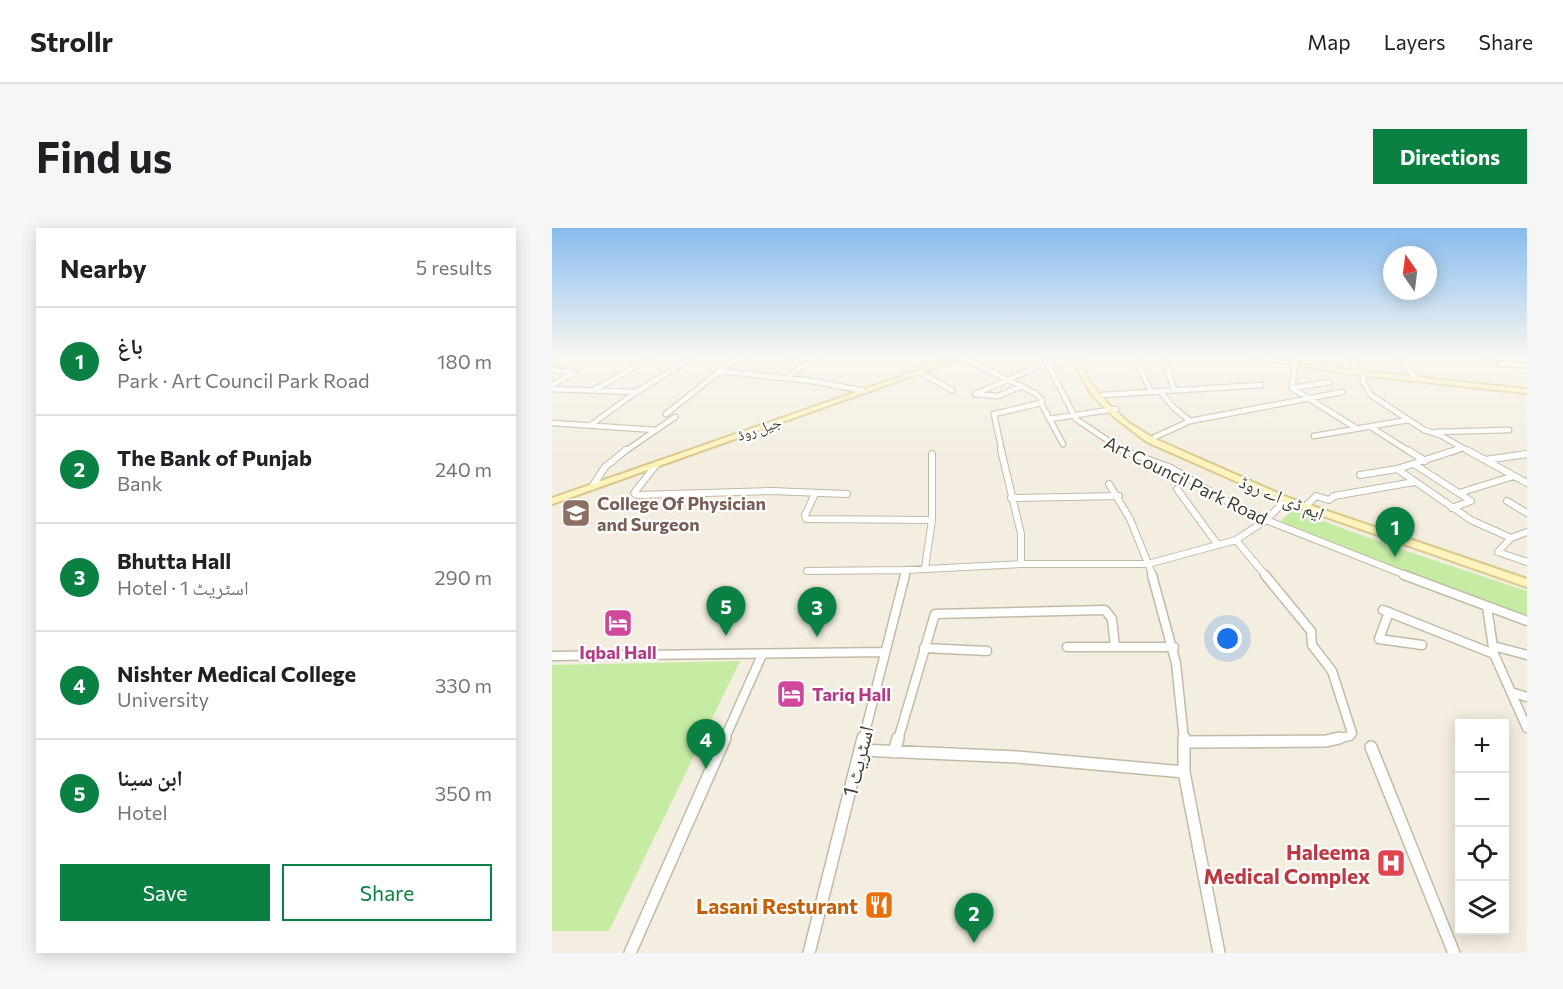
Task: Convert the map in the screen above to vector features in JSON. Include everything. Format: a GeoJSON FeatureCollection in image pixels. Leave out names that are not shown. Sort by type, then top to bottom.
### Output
{"type":"FeatureCollection","features":[{"type":"Feature","properties":{"kind":"main road","name":"جیل روڈ"},"geometry":{"type":"LineString","coordinates":[[552,501],[868,390]]}},
{"type":"Feature","properties":{"kind":"main road","name":"ایم ڈی اے روڈ"},"geometry":{"type":"LineString","coordinates":[[1093,390],[1097,396],[1139,428],[1286,500],[1527,577]]}},
{"type":"Feature","properties":{"kind":"main road","name":"ایم ڈی اے روڈ"},"geometry":{"type":"LineString","coordinates":[[1100,390],[1113,409],[1133,430],[1150,440],[1341,518],[1527,583]]}},
{"type":"Feature","properties":{"kind":"street"},"geometry":{"type":"LineString","coordinates":[[552,396],[562,390],[636,392]]}},
{"type":"Feature","properties":{"kind":"street"},"geometry":{"type":"LineString","coordinates":[[591,424],[640,390]]}},
{"type":"Feature","properties":{"kind":"street"},"geometry":{"type":"LineString","coordinates":[[592,487],[594,481],[608,466],[675,417],[667,413],[696,390]]}},
{"type":"Feature","properties":{"kind":"street"},"geometry":{"type":"LineString","coordinates":[[858,390],[865,391]]}},
{"type":"Feature","properties":{"kind":"street"},"geometry":{"type":"LineString","coordinates":[[985,390],[975,394],[999,396],[1013,390]]}},
{"type":"Feature","properties":{"kind":"street"},"geometry":{"type":"LineString","coordinates":[[1029,390],[1039,395],[1063,444]]}},
{"type":"Feature","properties":{"kind":"street","name":"Art Council Park Road"},"geometry":{"type":"LineString","coordinates":[[1061,390],[1080,424],[1123,452],[1171,468],[1223,499],[1266,520],[1527,621]]}},
{"type":"Feature","properties":{"kind":"street"},"geometry":{"type":"LineString","coordinates":[[1103,395],[1168,390]]}},
{"type":"Feature","properties":{"kind":"street"},"geometry":{"type":"LineString","coordinates":[[1295,390],[1356,428]]}},
{"type":"Feature","properties":{"kind":"street"},"geometry":{"type":"LineString","coordinates":[[1366,390],[1424,430],[1463,448],[1527,483]]}},
{"type":"Feature","properties":{"kind":"street"},"geometry":{"type":"LineString","coordinates":[[1160,391],[1173,407],[1190,421]]}},
{"type":"Feature","properties":{"kind":"street"},"geometry":{"type":"LineString","coordinates":[[1155,437],[1190,421],[1342,392]]}},
{"type":"Feature","properties":{"kind":"street"},"geometry":{"type":"LineString","coordinates":[[1021,564],[1021,534],[1011,498],[994,414],[1041,403]]}},
{"type":"Feature","properties":{"kind":"street"},"geometry":{"type":"LineString","coordinates":[[1049,418],[1113,409]]}},
{"type":"Feature","properties":{"kind":"street"},"geometry":{"type":"LineString","coordinates":[[1314,436],[1408,420]]}},
{"type":"Feature","properties":{"kind":"street"},"geometry":{"type":"LineString","coordinates":[[552,423],[656,430]]}},
{"type":"Feature","properties":{"kind":"street"},"geometry":{"type":"LineString","coordinates":[[1370,426],[1425,461]]}},
{"type":"Feature","properties":{"kind":"street"},"geometry":{"type":"LineString","coordinates":[[1431,432],[1509,430]]}},
{"type":"Feature","properties":{"kind":"street"},"geometry":{"type":"LineString","coordinates":[[1360,475],[1397,469],[1463,448]]}},
{"type":"Feature","properties":{"kind":"street"},"geometry":{"type":"LineString","coordinates":[[925,568],[932,520],[932,454]]}},
{"type":"Feature","properties":{"kind":"street"},"geometry":{"type":"LineString","coordinates":[[1485,460],[1527,454]]}},
{"type":"Feature","properties":{"kind":"street"},"geometry":{"type":"LineString","coordinates":[[1414,464],[1459,493],[1470,503],[1452,508]]}},
{"type":"Feature","properties":{"kind":"street"},"geometry":{"type":"LineString","coordinates":[[656,465],[634,493],[638,495],[771,491],[847,494]]}},
{"type":"Feature","properties":{"kind":"street"},"geometry":{"type":"LineString","coordinates":[[1397,469],[1452,508],[1511,538]]}},
{"type":"Feature","properties":{"kind":"street"},"geometry":{"type":"LineString","coordinates":[[1459,493],[1514,476]]}},
{"type":"Feature","properties":{"kind":"street"},"geometry":{"type":"LineString","coordinates":[[1308,504],[1316,496],[1329,501],[1334,495],[1414,482]]}},
{"type":"Feature","properties":{"kind":"street"},"geometry":{"type":"LineString","coordinates":[[1109,484],[1119,496],[1133,525],[1174,647],[1185,742],[1184,772],[1219,953]]}},
{"type":"Feature","properties":{"kind":"street"},"geometry":{"type":"LineString","coordinates":[[1177,489],[1218,545]]}},
{"type":"Feature","properties":{"kind":"street"},"geometry":{"type":"LineString","coordinates":[[815,494],[805,515],[806,519],[932,520]]}},
{"type":"Feature","properties":{"kind":"street"},"geometry":{"type":"LineString","coordinates":[[1011,498],[1119,496]]}},
{"type":"Feature","properties":{"kind":"street"},"geometry":{"type":"LineString","coordinates":[[807,571],[906,570],[1021,564],[1148,564],[1236,540],[1266,520],[1286,500]]}},
{"type":"Feature","properties":{"kind":"street"},"geometry":{"type":"LineString","coordinates":[[1507,501],[1527,513]]}},
{"type":"Feature","properties":{"kind":"street"},"geometry":{"type":"LineString","coordinates":[[1527,532],[1511,538],[1498,552],[1527,562]]}},
{"type":"Feature","properties":{"kind":"street"},"geometry":{"type":"LineString","coordinates":[[1185,742],[1326,741],[1341,739],[1352,733],[1332,671],[1312,645],[1311,631],[1236,540]]}},
{"type":"Feature","properties":{"kind":"street","name":"اسٹریٹ 1"},"geometry":{"type":"LineString","coordinates":[[809,953],[906,570]]}},
{"type":"Feature","properties":{"kind":"street"},"geometry":{"type":"LineString","coordinates":[[1487,607],[1493,650],[1527,728]]}},
{"type":"Feature","properties":{"kind":"street"},"geometry":{"type":"LineString","coordinates":[[894,752],[933,616],[937,614],[1100,610],[1108,612],[1112,619],[1115,647]]}},
{"type":"Feature","properties":{"kind":"street"},"geometry":{"type":"LineString","coordinates":[[1422,645],[1379,639],[1386,611],[1493,650],[1527,655]]}},
{"type":"Feature","properties":{"kind":"street"},"geometry":{"type":"LineString","coordinates":[[1067,648],[1174,647]]}},
{"type":"Feature","properties":{"kind":"street"},"geometry":{"type":"LineString","coordinates":[[924,648],[987,651]]}},
{"type":"Feature","properties":{"kind":"street"},"geometry":{"type":"LineString","coordinates":[[552,656],[885,652]]}},
{"type":"Feature","properties":{"kind":"street"},"geometry":{"type":"LineString","coordinates":[[630,953],[762,655]]}},
{"type":"Feature","properties":{"kind":"street"},"geometry":{"type":"LineString","coordinates":[[1511,692],[1527,697]]}},
{"type":"Feature","properties":{"kind":"street"},"geometry":{"type":"LineString","coordinates":[[1371,747],[1454,953]]}},
{"type":"Feature","properties":{"kind":"street"},"geometry":{"type":"LineString","coordinates":[[860,750],[1028,757],[1184,772]]}},
{"type":"Feature","properties":{"kind":"green space"},"geometry":{"type":"Polygon","coordinates":[[[1292,510],[1527,591],[1527,616],[1388,566],[1280,522],[1292,510]]]}},
{"type":"Feature","properties":{"kind":"green space"},"geometry":{"type":"Polygon","coordinates":[[[740,661],[609,931],[552,931],[552,665],[740,661]]]}},
{"type":"Feature","properties":{"kind":"place","name":"College Of Physician and Surgeon"},"geometry":{"type":"Point","coordinates":[576,513]}},
{"type":"Feature","properties":{"kind":"place","name":"باغ"},"geometry":{"type":"Point","coordinates":[1395,557]}},
{"type":"Feature","properties":{"kind":"place","name":"Iqbal Hall"},"geometry":{"type":"Point","coordinates":[618,623]}},
{"type":"Feature","properties":{"kind":"place","name":"ابن سینا"},"geometry":{"type":"Point","coordinates":[726,636]}},
{"type":"Feature","properties":{"kind":"place","name":"Bhutta Hall"},"geometry":{"type":"Point","coordinates":[817,637]}},
{"type":"Feature","properties":{"kind":"place","name":"Tariq Hall"},"geometry":{"type":"Point","coordinates":[791,694]}},
{"type":"Feature","properties":{"kind":"place","name":"Nishter Medical College"},"geometry":{"type":"Point","coordinates":[706,769]}},
{"type":"Feature","properties":{"kind":"place","name":"Haleema Medical Complex"},"geometry":{"type":"Point","coordinates":[1391,863]}},
{"type":"Feature","properties":{"kind":"place","name":"Lasani Resturant"},"geometry":{"type":"Point","coordinates":[879,905]}},
{"type":"Feature","properties":{"kind":"place","name":"The Bank of Punjab"},"geometry":{"type":"Point","coordinates":[974,943]}}]}
